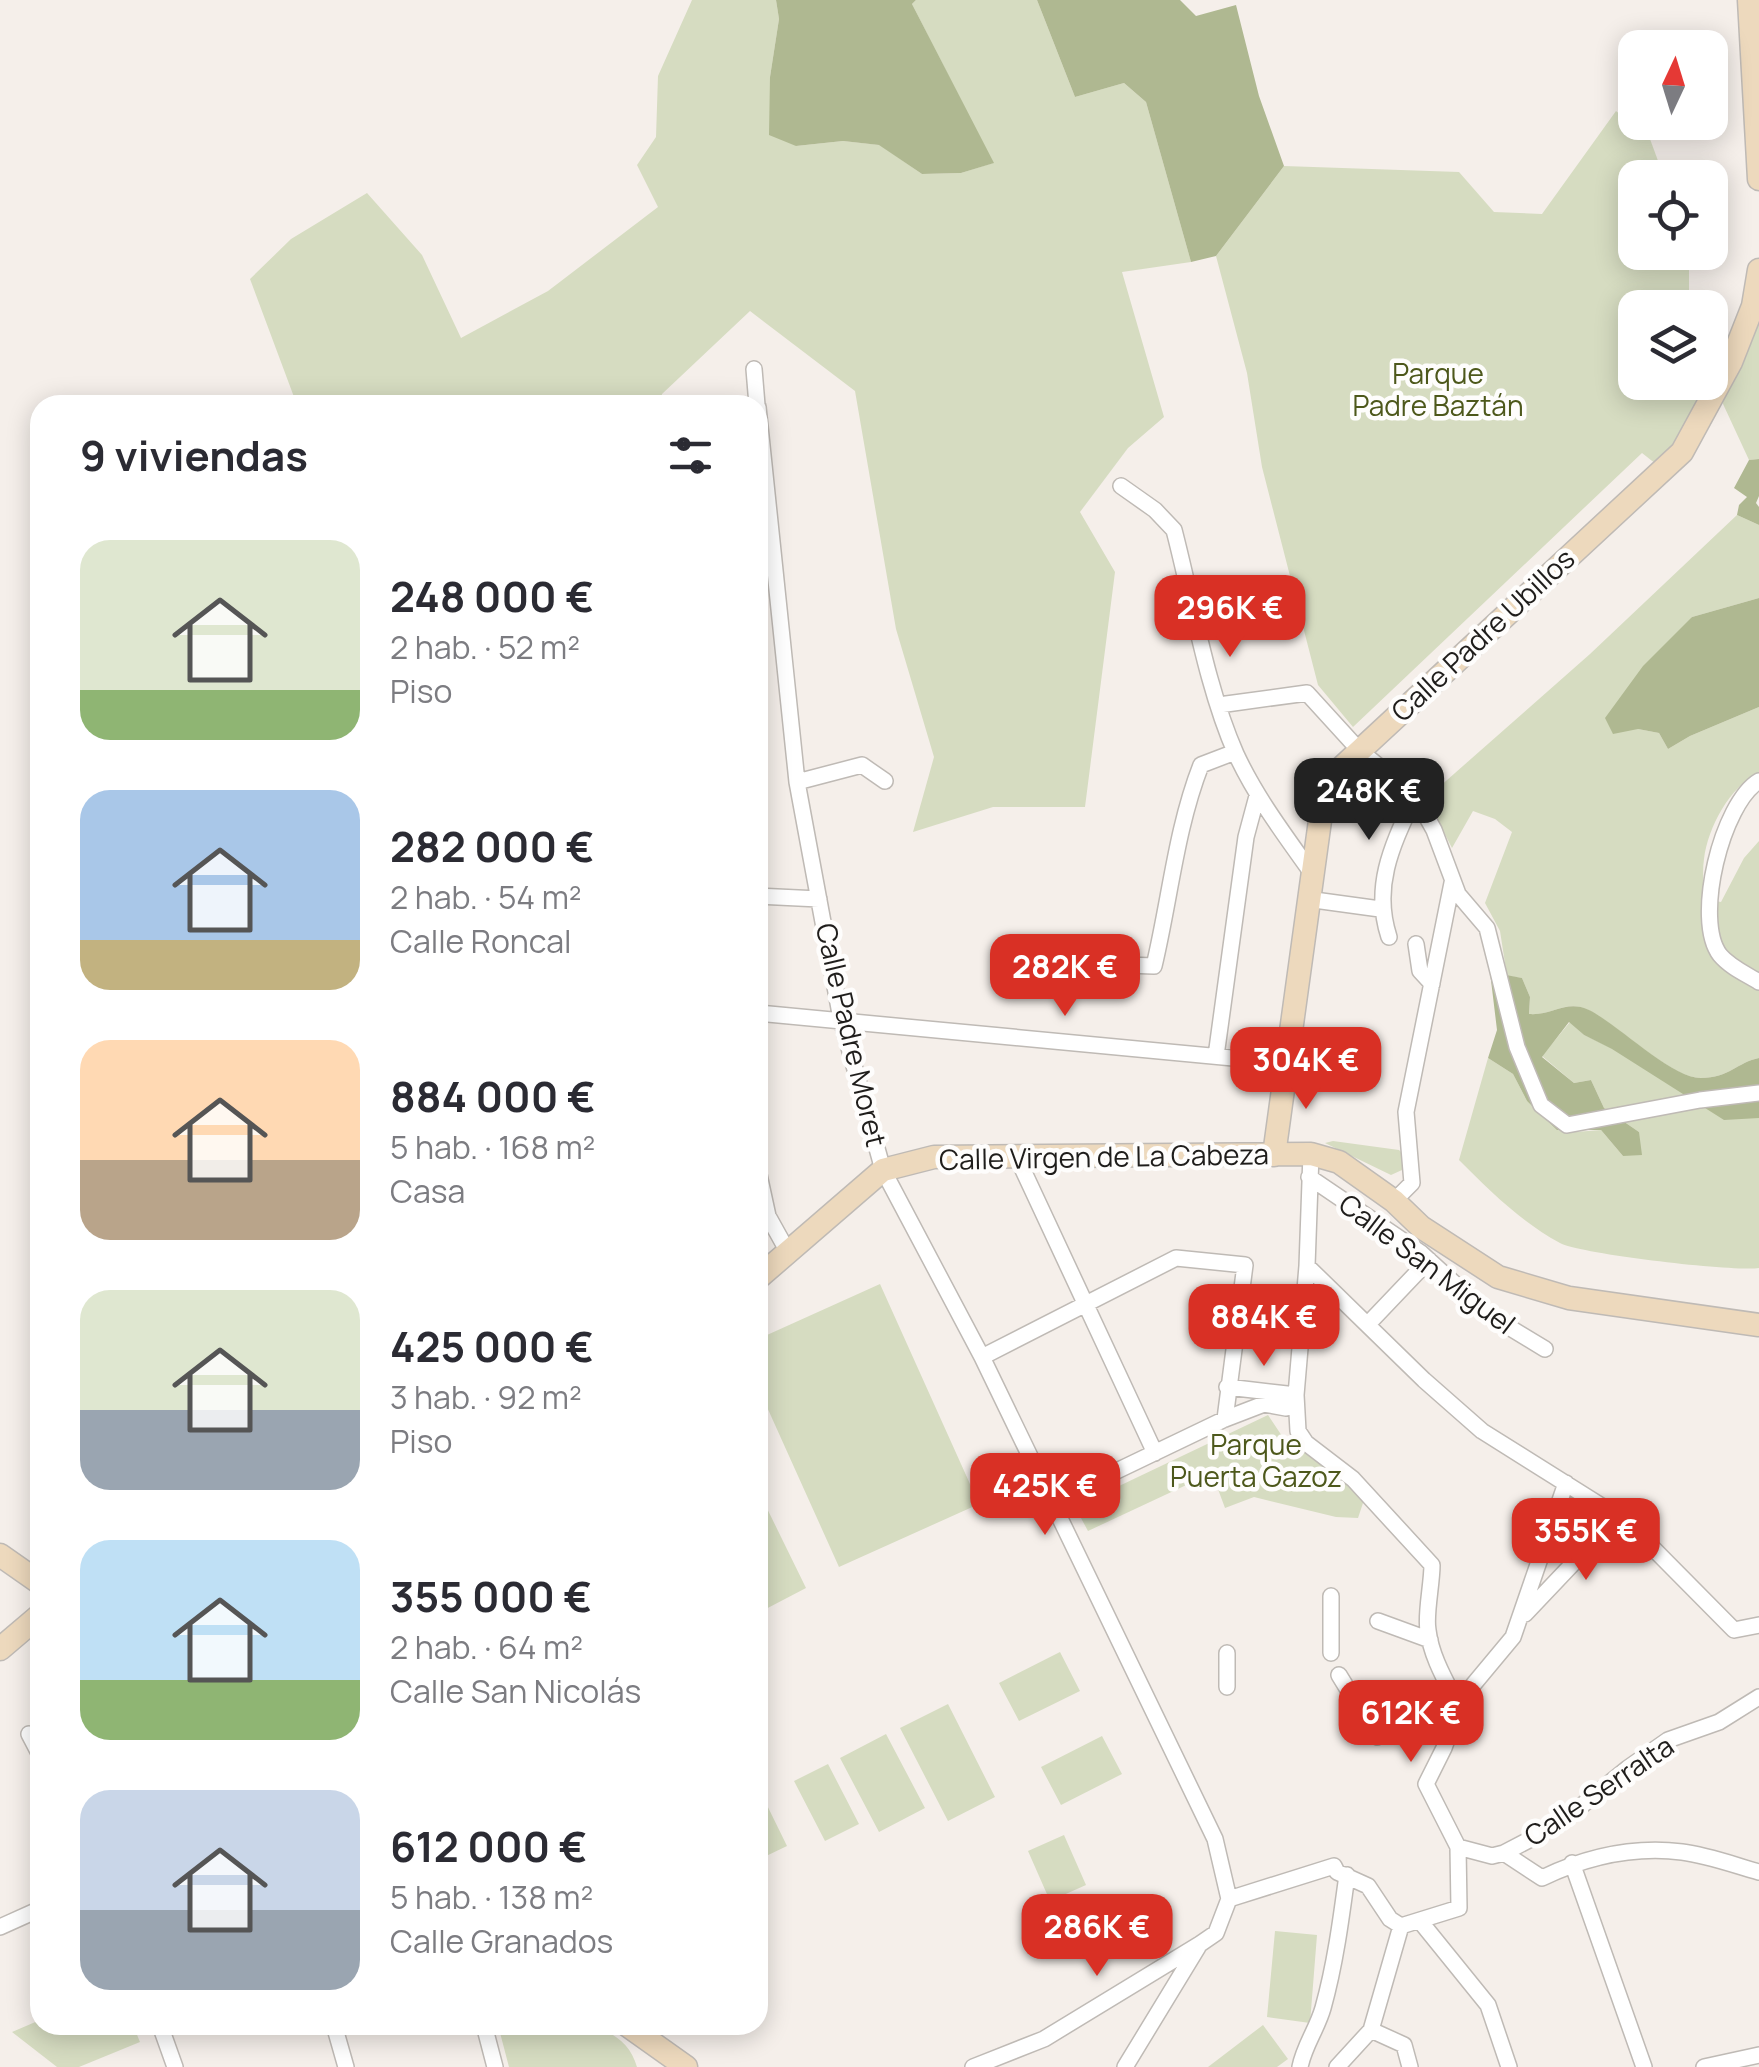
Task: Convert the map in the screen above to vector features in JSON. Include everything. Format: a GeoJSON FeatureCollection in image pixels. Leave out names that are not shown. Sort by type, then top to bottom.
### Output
{"type":"FeatureCollection","features":[{"type":"Feature","properties":{"kind":"street"},"geometry":{"type":"LineString","coordinates":[[1750,0],[1759,179]]}},
{"type":"Feature","properties":{"kind":"street","name":"Calle Padre Ubillos"},"geometry":{"type":"LineString","coordinates":[[1274,1154],[1310,872],[1322,806],[1339,770],[1682,452],[1731,362],[1753,306],[1759,270]]}},
{"type":"Feature","properties":{"kind":"street","name":"Calle Padre Moret"},"geometry":{"type":"LineString","coordinates":[[754,368],[756,395]]}},
{"type":"Feature","properties":{"kind":"street"},"geometry":{"type":"LineString","coordinates":[[1121,486],[1155,510],[1174,530],[1218,706],[1235,752],[1257,796],[1310,872]]}},
{"type":"Feature","properties":{"kind":"street","name":"Calle Padre Moret"},"geometry":{"type":"LineString","coordinates":[[768,574],[798,782],[841,1019],[883,1170],[982,1357],[1215,1839],[1228,1899]]}},
{"type":"Feature","properties":{"kind":"street"},"geometry":{"type":"LineString","coordinates":[[1218,706],[1307,693],[1358,750],[1415,796],[1434,830],[1458,894],[1487,928],[1517,1047],[1541,1106],[1555,1119],[1567,1125],[1759,1093]]}},
{"type":"Feature","properties":{"kind":"street"},"geometry":{"type":"LineString","coordinates":[[1126,965],[1154,966],[1184,808],[1201,765],[1235,752]]}},
{"type":"Feature","properties":{"kind":"street"},"geometry":{"type":"LineString","coordinates":[[798,782],[862,765],[885,782]]}},
{"type":"Feature","properties":{"kind":"street"},"geometry":{"type":"LineString","coordinates":[[1759,780],[1736,806],[1720,841],[1712,877],[1711,914],[1718,953],[1759,982]]}},
{"type":"Feature","properties":{"kind":"street"},"geometry":{"type":"LineString","coordinates":[[1216,1056],[1246,837],[1257,796]]}},
{"type":"Feature","properties":{"kind":"street"},"geometry":{"type":"LineString","coordinates":[[1389,937],[1380,909],[1392,847],[1415,796]]}},
{"type":"Feature","properties":{"kind":"street"},"geometry":{"type":"LineString","coordinates":[[1394,1201],[1412,1183],[1406,1112],[1453,879]]}},
{"type":"Feature","properties":{"kind":"street","name":"Calle Padre Moret"},"geometry":{"type":"LineString","coordinates":[[768,896],[819,898]]}},
{"type":"Feature","properties":{"kind":"street"},"geometry":{"type":"LineString","coordinates":[[1307,899],[1380,909]]}},
{"type":"Feature","properties":{"kind":"street"},"geometry":{"type":"LineString","coordinates":[[1416,944],[1420,970],[1432,984]]}},
{"type":"Feature","properties":{"kind":"street"},"geometry":{"type":"LineString","coordinates":[[768,1015],[1286,1063]]}},
{"type":"Feature","properties":{"kind":"street","name":"Calle Virgen de La Cabeza"},"geometry":{"type":"LineString","coordinates":[[768,1267],[883,1170],[934,1157],[1274,1154],[1310,1166]]}},
{"type":"Feature","properties":{"kind":"street"},"geometry":{"type":"LineString","coordinates":[[1016,1155],[1156,1454]]}},
{"type":"Feature","properties":{"kind":"street"},"geometry":{"type":"LineString","coordinates":[[1459,1706],[1426,1626],[1432,1565],[1353,1479],[1306,1443],[1298,1431],[1296,1395],[1307,1266],[1310,1166],[1339,1162],[1394,1201],[1421,1227],[1498,1277],[1535,1290],[1604,1304],[1759,1326]]}},
{"type":"Feature","properties":{"kind":"street","name":"Calle San Miguel"},"geometry":{"type":"LineString","coordinates":[[1310,1166],[1429,1260],[1489,1316],[1545,1349]]}},
{"type":"Feature","properties":{"kind":"street"},"geometry":{"type":"LineString","coordinates":[[768,1216],[788,1252]]}},
{"type":"Feature","properties":{"kind":"street"},"geometry":{"type":"LineString","coordinates":[[982,1357],[1083,1302],[1176,1258],[1245,1265],[1225,1419]]}},
{"type":"Feature","properties":{"kind":"street"},"geometry":{"type":"LineString","coordinates":[[1369,1323],[1429,1260]]}},
{"type":"Feature","properties":{"kind":"street"},"geometry":{"type":"LineString","coordinates":[[1307,1266],[1482,1431],[1624,1521],[1734,1630],[1758,1627]]}},
{"type":"Feature","properties":{"kind":"street"},"geometry":{"type":"LineString","coordinates":[[1227,1387],[1296,1395]]}},
{"type":"Feature","properties":{"kind":"street"},"geometry":{"type":"LineString","coordinates":[[1052,1502],[1225,1419],[1264,1404],[1286,1408],[1296,1395]]}},
{"type":"Feature","properties":{"kind":"street"},"geometry":{"type":"LineString","coordinates":[[972,2067],[1044,2039],[1200,1944],[1216,1933],[1228,1899],[1334,1866],[1337,1872],[1368,1886],[1390,1919],[1402,1926],[1459,1908],[1458,1847],[1426,1784],[1459,1706],[1514,1638],[1566,1483]]}},
{"type":"Feature","properties":{"kind":"street"},"geometry":{"type":"LineString","coordinates":[[1522,1617],[1624,1521]]}},
{"type":"Feature","properties":{"kind":"street"},"geometry":{"type":"LineString","coordinates":[[0,1555],[30,1576]]}},
{"type":"Feature","properties":{"kind":"street"},"geometry":{"type":"LineString","coordinates":[[1331,1596],[1331,1652]]}},
{"type":"Feature","properties":{"kind":"street"},"geometry":{"type":"LineString","coordinates":[[1378,1621],[1430,1640]]}},
{"type":"Feature","properties":{"kind":"street"},"geometry":{"type":"LineString","coordinates":[[0,1649],[30,1624]]}},
{"type":"Feature","properties":{"kind":"street"},"geometry":{"type":"LineString","coordinates":[[0,1659],[30,1642]]}},
{"type":"Feature","properties":{"kind":"street"},"geometry":{"type":"LineString","coordinates":[[1227,1686],[1228,1653]]}},
{"type":"Feature","properties":{"kind":"street"},"geometry":{"type":"LineString","coordinates":[[1339,1675],[1376,1737]]}},
{"type":"Feature","properties":{"kind":"street","name":"Calle Serralta"},"geometry":{"type":"LineString","coordinates":[[1498,1854],[1559,1824],[1668,1740],[1718,1722],[1759,1698]]}},
{"type":"Feature","properties":{"kind":"street"},"geometry":{"type":"LineString","coordinates":[[1458,1847],[1498,1854],[1542,1878],[1572,1863],[1621,1852],[1683,1852],[1759,1872]]}},
{"type":"Feature","properties":{"kind":"street"},"geometry":{"type":"LineString","coordinates":[[1572,1863],[1644,2067]]}},
{"type":"Feature","properties":{"kind":"street"},"geometry":{"type":"LineString","coordinates":[[1300,2067],[1322,2012],[1347,1876]]}},
{"type":"Feature","properties":{"kind":"street"},"geometry":{"type":"LineString","coordinates":[[0,1928],[30,1914]]}},
{"type":"Feature","properties":{"kind":"street"},"geometry":{"type":"LineString","coordinates":[[1420,1921],[1488,2005],[1509,2067]]}},
{"type":"Feature","properties":{"kind":"street"},"geometry":{"type":"LineString","coordinates":[[1337,2067],[1371,2030],[1402,1926]]}},
{"type":"Feature","properties":{"kind":"street"},"geometry":{"type":"LineString","coordinates":[[1124,2067],[1200,1944]]}},
{"type":"Feature","properties":{"kind":"street"},"geometry":{"type":"LineString","coordinates":[[1371,2030],[1404,2046],[1410,2067]]}},
{"type":"Feature","properties":{"kind":"street"},"geometry":{"type":"LineString","coordinates":[[164,2035],[175,2067]]}},
{"type":"Feature","properties":{"kind":"street"},"geometry":{"type":"LineString","coordinates":[[337,2035],[346,2067]]}},
{"type":"Feature","properties":{"kind":"street"},"geometry":{"type":"LineString","coordinates":[[487,2035],[496,2067]]}},
{"type":"Feature","properties":{"kind":"street"},"geometry":{"type":"LineString","coordinates":[[637,2035],[661,2058],[686,2067]]}},
{"type":"Feature","properties":{"kind":"street"},"geometry":{"type":"LineString","coordinates":[[1704,2067],[1759,2054]]}},
{"type":"Feature","properties":{"kind":"green space"},"geometry":{"type":"Polygon","coordinates":[[[692,0],[776,0],[779,19],[770,77],[796,146],[843,141],[880,145],[922,174],[961,173],[993,163],[912,4],[916,0],[1037,0],[1075,97],[1124,83],[1146,102],[1191,262],[1122,272],[1164,417],[1128,448],[1080,512],[1115,572],[1085,807],[993,807],[913,832],[934,757],[896,629],[855,391],[750,311],[662,395],[293,395],[250,279],[291,239],[367,193],[422,255],[461,338],[548,291],[658,207],[637,165],[656,137],[658,76],[692,0]]]}},
{"type":"Feature","properties":{"kind":"green space"},"geometry":{"type":"Polygon","coordinates":[[[776,0],[916,0],[912,4],[994,163],[961,173],[922,174],[879,145],[843,141],[796,146],[769,135],[770,77],[779,19],[776,0]]]}},
{"type":"Feature","properties":{"kind":"green space"},"geometry":{"type":"Polygon","coordinates":[[[1037,0],[1180,0],[1196,16],[1236,5],[1259,96],[1284,166],[1216,256],[1191,262],[1146,102],[1124,83],[1075,97],[1037,0]]]}},
{"type":"Feature","properties":{"kind":"green space","name":"Parque Padre Baztán"},"geometry":{"type":"Polygon","coordinates":[[[1616,111],[1618,140],[1650,140],[1658,160],[1618,160],[1618,270],[1689,270],[1689,290],[1618,290],[1618,400],[1707,400],[1661,468],[1642,453],[1353,727],[1318,685],[1262,467],[1247,373],[1216,256],[1284,166],[1459,172],[1494,212],[1542,214],[1616,111]]]}},
{"type":"Feature","properties":{"kind":"green space"},"geometry":{"type":"Polygon","coordinates":[[[1759,275],[1759,459],[1749,460],[1721,400],[1728,400],[1728,361],[1759,275]]]}},
{"type":"Feature","properties":{"kind":"green space"},"geometry":{"type":"Polygon","coordinates":[[[1759,459],[1759,525],[1737,515],[1739,505],[1747,497],[1734,488],[1749,460],[1759,459]]]}},
{"type":"Feature","properties":{"kind":"green space"},"geometry":{"type":"Polygon","coordinates":[[[1737,515],[1759,525],[1759,598],[1692,617],[1638,729],[1659,733],[1668,749],[1759,707],[1759,773],[1739,787],[1722,809],[1706,847],[1703,874],[1704,899],[1721,902],[1744,858],[1759,841],[1759,1058],[1719,1075],[1701,1078],[1674,1069],[1580,1007],[1529,1014],[1530,997],[1522,978],[1507,976],[1500,931],[1485,903],[1512,832],[1495,819],[1473,811],[1452,848],[1433,811],[1438,788],[1590,654],[1737,515]]]}},
{"type":"Feature","properties":{"kind":"green space"},"geometry":{"type":"Polygon","coordinates":[[[1759,598],[1759,707],[1668,749],[1659,733],[1638,729],[1613,734],[1605,718],[1643,666],[1692,617],[1759,598]]]}},
{"type":"Feature","properties":{"kind":"green space"},"geometry":{"type":"Polygon","coordinates":[[[1490,972],[1522,978],[1530,997],[1529,1014],[1573,1006],[1589,1010],[1689,1076],[1719,1075],[1759,1058],[1759,1118],[1724,1120],[1569,1022],[1542,1057],[1574,1083],[1591,1080],[1604,1108],[1639,1132],[1642,1155],[1623,1156],[1601,1130],[1557,1130],[1527,1101],[1513,1074],[1488,1058],[1497,1030],[1490,972]]]}},
{"type":"Feature","properties":{"kind":"green space"},"geometry":{"type":"Polygon","coordinates":[[[1570,1022],[1584,1035],[1759,1118],[1759,1268],[1658,1261],[1560,1243],[1519,1216],[1459,1160],[1488,1058],[1513,1074],[1527,1101],[1575,1132],[1601,1130],[1623,1156],[1639,1132],[1604,1108],[1591,1080],[1574,1083],[1542,1056],[1570,1022]]]}},
{"type":"Feature","properties":{"kind":"green space"},"geometry":{"type":"Polygon","coordinates":[[[1325,1143],[1399,1150],[1403,1154],[1402,1170],[1391,1175],[1325,1143]]]}},
{"type":"Feature","properties":{"kind":"green space"},"geometry":{"type":"Polygon","coordinates":[[[880,1284],[979,1504],[839,1567],[768,1409],[768,1334],[880,1284]]]}},
{"type":"Feature","properties":{"kind":"green space","name":"Parque Puerta Gazoz"},"geometry":{"type":"Polygon","coordinates":[[[1268,1415],[1282,1436],[1356,1489],[1364,1500],[1358,1518],[1336,1517],[1254,1497],[1225,1508],[1212,1473],[1088,1531],[1075,1507],[1268,1415]]]}},
{"type":"Feature","properties":{"kind":"green space"},"geometry":{"type":"Polygon","coordinates":[[[768,1510],[806,1588],[768,1608],[768,1510]]]}},
{"type":"Feature","properties":{"kind":"green space"},"geometry":{"type":"Polygon","coordinates":[[[1060,1652],[1080,1691],[1019,1721],[999,1683],[1060,1652]]]}},
{"type":"Feature","properties":{"kind":"green space"},"geometry":{"type":"Polygon","coordinates":[[[948,1704],[995,1797],[948,1821],[900,1728],[948,1704]]]}},
{"type":"Feature","properties":{"kind":"green space"},"geometry":{"type":"Polygon","coordinates":[[[886,1734],[925,1808],[879,1832],[840,1758],[886,1734]]]}},
{"type":"Feature","properties":{"kind":"green space"},"geometry":{"type":"Polygon","coordinates":[[[1102,1736],[1122,1774],[1061,1805],[1041,1767],[1102,1736]]]}},
{"type":"Feature","properties":{"kind":"green space"},"geometry":{"type":"Polygon","coordinates":[[[828,1764],[859,1824],[825,1841],[794,1781],[828,1764]]]}},
{"type":"Feature","properties":{"kind":"green space"},"geometry":{"type":"Polygon","coordinates":[[[768,1807],[787,1846],[768,1855],[768,1807]]]}},
{"type":"Feature","properties":{"kind":"green space"},"geometry":{"type":"Polygon","coordinates":[[[1064,1835],[1086,1885],[1050,1901],[1028,1851],[1064,1835]]]}},
{"type":"Feature","properties":{"kind":"green space"},"geometry":{"type":"Polygon","coordinates":[[[1275,1931],[1317,1935],[1310,2023],[1267,2017],[1275,1931]]]}},
{"type":"Feature","properties":{"kind":"green space"},"geometry":{"type":"Polygon","coordinates":[[[30,2024],[30,2035],[137,2035],[140,2042],[79,2067],[57,2067],[12,2032],[30,2024]]]}},
{"type":"Feature","properties":{"kind":"green space"},"geometry":{"type":"Polygon","coordinates":[[[1263,2025],[1288,2059],[1277,2067],[1208,2067],[1263,2025]]]}},
{"type":"Feature","properties":{"kind":"green space"},"geometry":{"type":"Polygon","coordinates":[[[501,2035],[613,2035],[628,2049],[637,2067],[509,2067],[501,2035]]]}}]}
